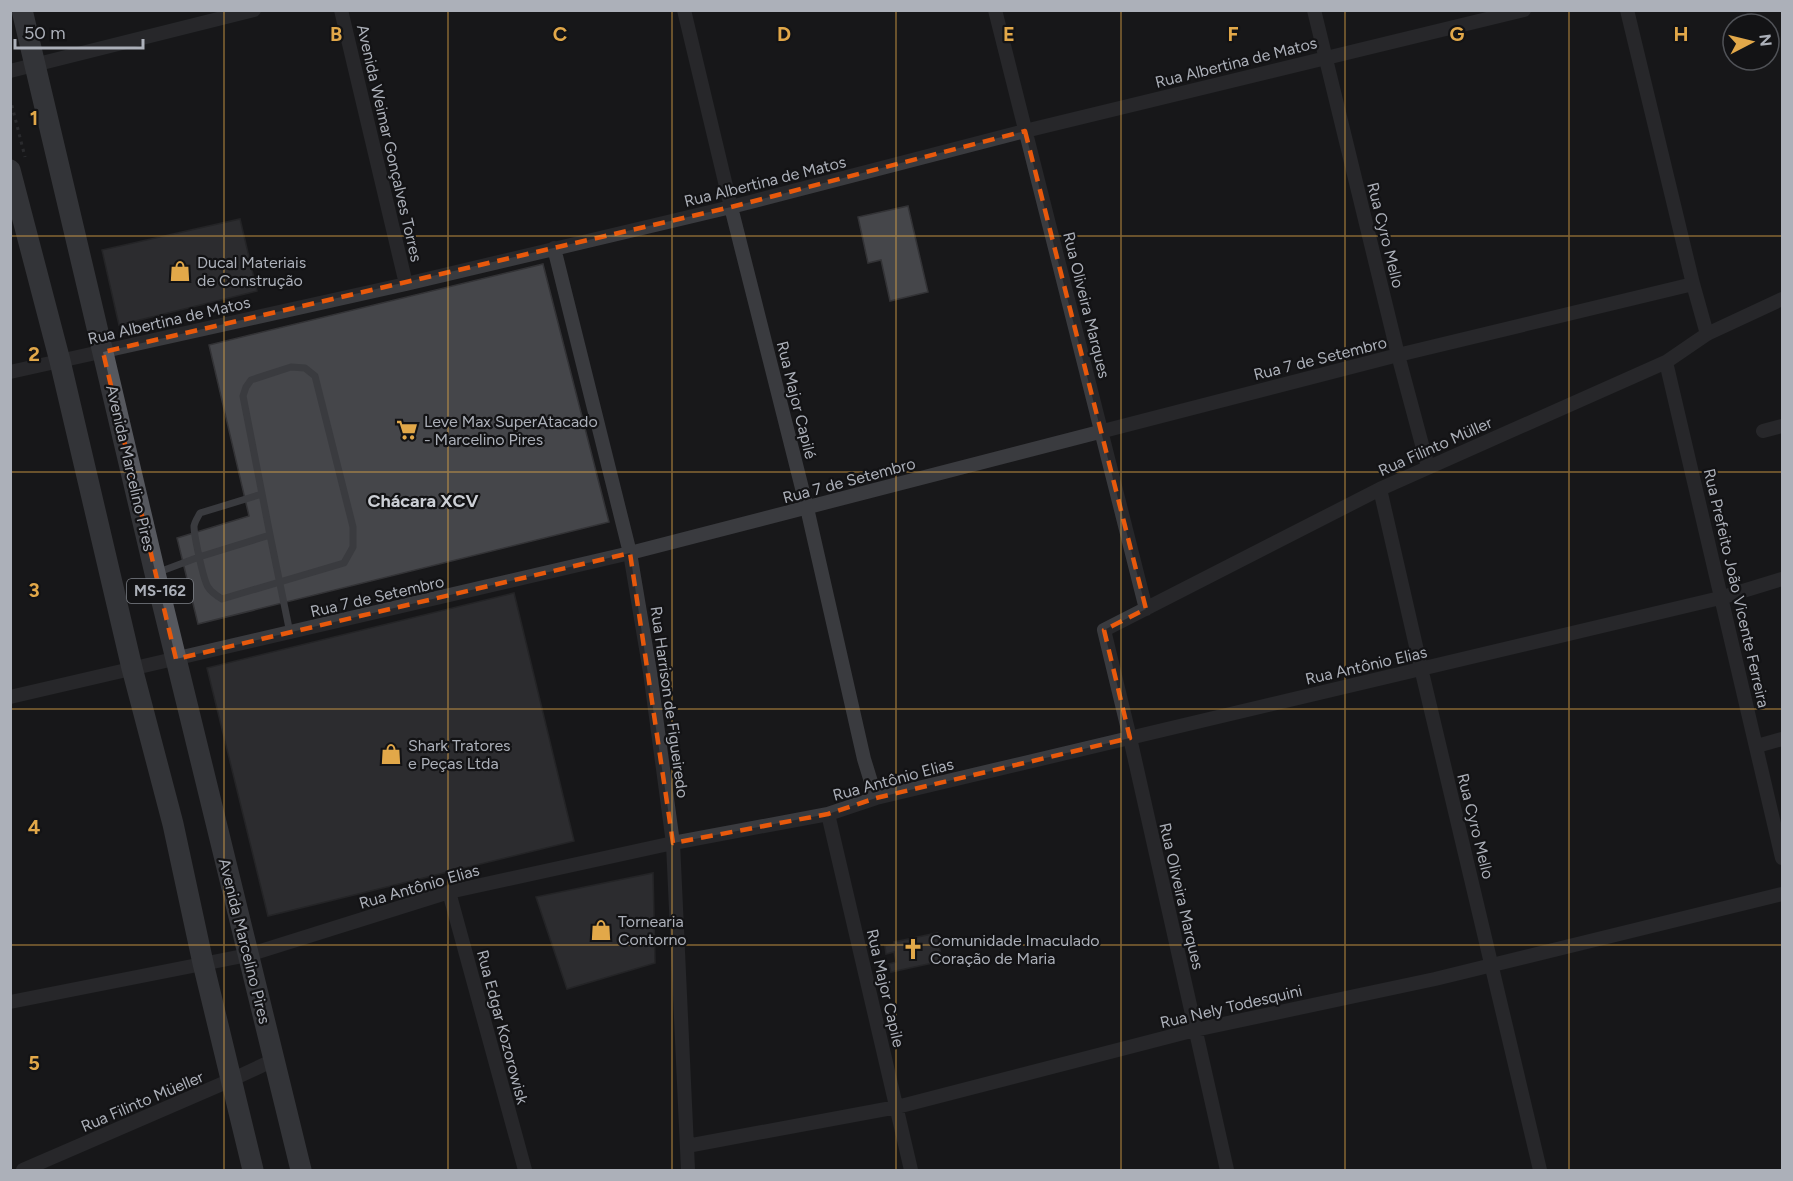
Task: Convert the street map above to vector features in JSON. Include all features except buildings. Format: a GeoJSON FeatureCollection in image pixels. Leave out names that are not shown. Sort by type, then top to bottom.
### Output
{"type":"FeatureCollection","features":[{"type":"Feature","properties":{"kind":"main road","name":"Avenida Marcelino Pires"},"geometry":{"type":"LineString","coordinates":[[22,10],[155,573],[301,1170]]}},
{"type":"Feature","properties":{"kind":"main road","name":"MS-162"},"geometry":{"type":"LineString","coordinates":[[10,170],[60,361],[132,668],[173,824],[203,963],[253,1170]]}},
{"type":"Feature","properties":{"kind":"street"},"geometry":{"type":"LineString","coordinates":[[10,71],[254,10]]}},
{"type":"Feature","properties":{"kind":"street","name":"Avenida Weimar Gonçalves Torres"},"geometry":{"type":"LineString","coordinates":[[341,10],[406,284]]}},
{"type":"Feature","properties":{"kind":"street","name":"Rua Major Capilé"},"geometry":{"type":"LineString","coordinates":[[684,10],[807,508],[864,759],[876,798]]}},
{"type":"Feature","properties":{"kind":"street","name":"Rua Oliveira Marques"},"geometry":{"type":"LineString","coordinates":[[995,10],[1146,609]]}},
{"type":"Feature","properties":{"kind":"street","name":"Rua Cyro Mello"},"geometry":{"type":"LineString","coordinates":[[1314,10],[1398,355],[1428,467]]}},
{"type":"Feature","properties":{"kind":"street","name":"Rua Albertina de Matos"},"geometry":{"type":"LineString","coordinates":[[10,372],[406,284],[731,207],[1025,131],[1524,10]]}},
{"type":"Feature","properties":{"kind":"street"},"geometry":{"type":"LineString","coordinates":[[1627,10],[1707,334]]}},
{"type":"Feature","properties":{"kind":"street","name":"Rua Harrison de Figueiredo"},"geometry":{"type":"LineString","coordinates":[[554,248],[630,553],[650,672],[673,843],[688,1170]]}},
{"type":"Feature","properties":{"kind":"street","name":"Rua 7 de Setembro"},"geometry":{"type":"LineString","coordinates":[[10,697],[630,553],[1398,355],[1694,285]]}},
{"type":"Feature","properties":{"kind":"street","name":"Rua Filinto Müller"},"geometry":{"type":"LineString","coordinates":[[1104,630],[1380,489],[1666,362],[1707,334],[1782,299]]}},
{"type":"Feature","properties":{"kind":"street","name":"Rua Prefeito João Vicente Ferreira"},"geometry":{"type":"LineString","coordinates":[[1666,362],[1782,858]]}},
{"type":"Feature","properties":{"kind":"street"},"geometry":{"type":"LineString","coordinates":[[1763,431],[1782,426]]}},
{"type":"Feature","properties":{"kind":"street","name":"Rua Cyro Mello"},"geometry":{"type":"LineString","coordinates":[[1380,489],[1540,1170]]}},
{"type":"Feature","properties":{"kind":"street","name":"Rua Antônio Elias"},"geometry":{"type":"LineString","coordinates":[[10,1002],[248,955],[448,892],[673,843],[828,814],[876,798],[1720,598],[1782,579]]}},
{"type":"Feature","properties":{"kind":"street","name":"Rua Oliveira Marques"},"geometry":{"type":"LineString","coordinates":[[1104,630],[1227,1170]]}},
{"type":"Feature","properties":{"kind":"street"},"geometry":{"type":"LineString","coordinates":[[1757,746],[1782,739]]}},
{"type":"Feature","properties":{"kind":"street","name":"Rua Major Capile"},"geometry":{"type":"LineString","coordinates":[[828,814],[911,1170]]}},
{"type":"Feature","properties":{"kind":"street","name":"Rua Edgar Kozorowisk"},"geometry":{"type":"LineString","coordinates":[[448,892],[525,1170]]}},
{"type":"Feature","properties":{"kind":"street","name":"Rua Nely Todesquini"},"geometry":{"type":"LineString","coordinates":[[687,1146],[897,1107],[1195,1030],[1492,965],[1782,894]]}},
{"type":"Feature","properties":{"kind":"street","name":"Rua Filinto Müeller"},"geometry":{"type":"LineString","coordinates":[[23,1170],[274,1060]]}},
{"type":"Feature","properties":{"kind":"lane"},"geometry":{"type":"LineString","coordinates":[[262,494],[200,513],[194,527],[207,585],[214,594],[222,599],[280,582],[344,563],[353,547],[353,527],[315,376],[305,368],[291,367],[251,380],[243,396],[270,535],[280,582],[290,633]]}},
{"type":"Feature","properties":{"kind":"lane"},"geometry":{"type":"LineString","coordinates":[[155,573],[270,535]]}},
{"type":"Feature","properties":{"kind":"highlighted area"},"geometry":{"type":"Polygon","coordinates":[[[1025,131],[1146,609],[1104,630],[1130,738],[876,798],[828,814],[673,843],[630,553],[176,659],[103,352],[731,207],[1025,131]]]}},
{"type":"Feature","properties":{"kind":"place","name":"Ducal Materiais de Construção"},"geometry":{"type":"Point","coordinates":[180,271]}},
{"type":"Feature","properties":{"kind":"place","name":"Leve Max SuperAtacado - Marcelino Pires"},"geometry":{"type":"Point","coordinates":[407,430]}},
{"type":"Feature","properties":{"kind":"place","name":"Shark Tratores e Peças Ltda"},"geometry":{"type":"Point","coordinates":[391,754]}},
{"type":"Feature","properties":{"kind":"place","name":"Tornearia Contorno"},"geometry":{"type":"Point","coordinates":[601,930]}},
{"type":"Feature","properties":{"kind":"place","name":"Comunidade Imaculado Coração de Maria"},"geometry":{"type":"Point","coordinates":[913,949]}},
{"type":"Feature","properties":{"kind":"district","name":"Chácara XCV"},"geometry":{"type":"Point","coordinates":[423,501]}}]}
